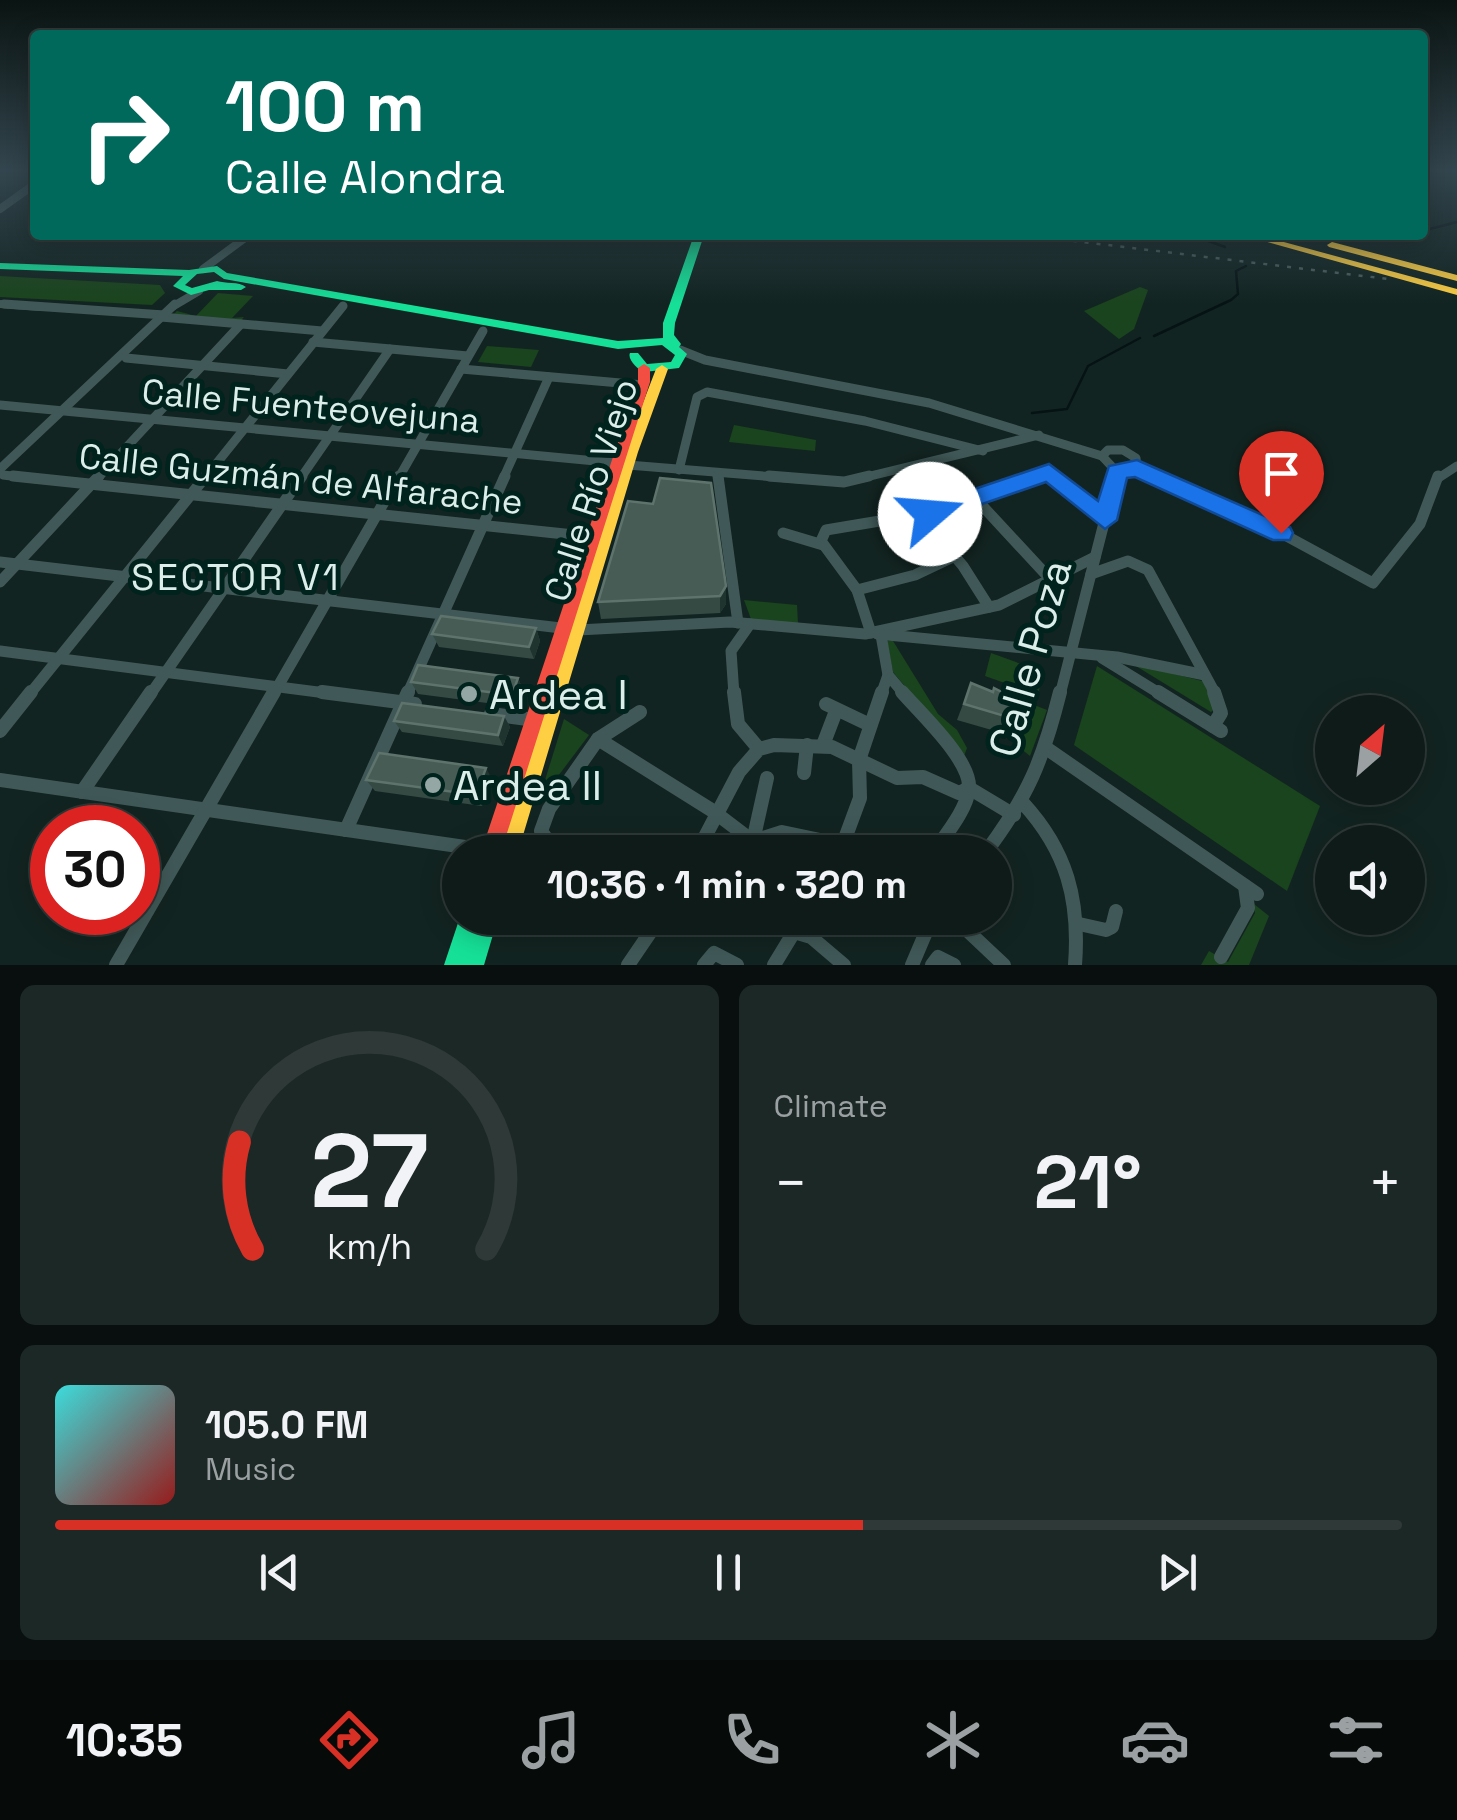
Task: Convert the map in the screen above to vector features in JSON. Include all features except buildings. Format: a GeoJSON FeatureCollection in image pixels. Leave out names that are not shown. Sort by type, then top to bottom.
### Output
{"type":"FeatureCollection","features":[{"type":"Feature","properties":{"kind":"main road","name":"Calle Río Viejo"},"geometry":{"type":"LineString","coordinates":[[491,835],[571,629],[623,464],[643,385],[643,352],[688,240]]}},
{"type":"Feature","properties":{"kind":"main road"},"geometry":{"type":"LineString","coordinates":[[678,352],[668,334],[669,324],[697,240]]}},
{"type":"Feature","properties":{"kind":"main road"},"geometry":{"type":"LineString","coordinates":[[1265,240],[1457,292]]}},
{"type":"Feature","properties":{"kind":"main road"},"geometry":{"type":"LineString","coordinates":[[1311,240],[1457,278]]}},
{"type":"Feature","properties":{"kind":"main road"},"geometry":{"type":"LineString","coordinates":[[0,269],[166,276],[223,271],[608,343],[643,352],[662,370],[678,352]]}},
{"type":"Feature","properties":{"kind":"main road"},"geometry":{"type":"LineString","coordinates":[[0,269],[179,287],[280,292],[643,352],[678,352]]}},
{"type":"Feature","properties":{"kind":"main road"},"geometry":{"type":"LineString","coordinates":[[179,287],[197,271]]}},
{"type":"Feature","properties":{"kind":"main road"},"geometry":{"type":"LineString","coordinates":[[205,289],[223,271]]}},
{"type":"Feature","properties":{"kind":"main road","name":"Calle Río Viejo"},"geometry":{"type":"LineString","coordinates":[[513,835],[593,537],[662,370]]}},
{"type":"Feature","properties":{"kind":"main road"},"geometry":{"type":"LineString","coordinates":[[455,965],[465,935]]}},
{"type":"Feature","properties":{"kind":"main road"},"geometry":{"type":"LineString","coordinates":[[473,965],[483,935]]}},
{"type":"Feature","properties":{"kind":"street"},"geometry":{"type":"LineString","coordinates":[[197,271],[244,240]]}},
{"type":"Feature","properties":{"kind":"street"},"geometry":{"type":"LineString","coordinates":[[223,271],[248,240]]}},
{"type":"Feature","properties":{"kind":"street"},"geometry":{"type":"LineString","coordinates":[[175,304],[179,287]]}},
{"type":"Feature","properties":{"kind":"street"},"geometry":{"type":"LineString","coordinates":[[2,472],[175,304],[205,289]]}},
{"type":"Feature","properties":{"kind":"street"},"geometry":{"type":"LineString","coordinates":[[0,304],[322,332]]}},
{"type":"Feature","properties":{"kind":"street"},"geometry":{"type":"LineString","coordinates":[[0,731],[343,306]]}},
{"type":"Feature","properties":{"kind":"street"},"geometry":{"type":"LineString","coordinates":[[0,582],[241,324]]}},
{"type":"Feature","properties":{"kind":"street"},"geometry":{"type":"LineString","coordinates":[[116,965],[484,331]]}},
{"type":"Feature","properties":{"kind":"street"},"geometry":{"type":"LineString","coordinates":[[313,342],[468,356]]}},
{"type":"Feature","properties":{"kind":"street"},"geometry":{"type":"LineString","coordinates":[[82,792],[390,349]]}},
{"type":"Feature","properties":{"kind":"street"},"geometry":{"type":"LineString","coordinates":[[678,352],[882,392],[1040,435],[1102,456],[1117,472],[1137,468],[1246,516],[1373,583],[1420,524],[1438,476],[1457,466]]}},
{"type":"Feature","properties":{"kind":"street"},"geometry":{"type":"LineString","coordinates":[[126,358],[288,374]]}},
{"type":"Feature","properties":{"kind":"street"},"geometry":{"type":"LineString","coordinates":[[460,369],[643,385]]}},
{"type":"Feature","properties":{"kind":"street"},"geometry":{"type":"LineString","coordinates":[[346,830],[549,377]]}},
{"type":"Feature","properties":{"kind":"street"},"geometry":{"type":"LineString","coordinates":[[679,470],[697,397],[707,392],[865,421],[984,451]]}},
{"type":"Feature","properties":{"kind":"street","name":"Calle Fuenteovejuna"},"geometry":{"type":"LineString","coordinates":[[0,405],[718,474],[844,482],[1040,435]]}},
{"type":"Feature","properties":{"kind":"street"},"geometry":{"type":"LineString","coordinates":[[1011,426],[1017,434],[1014,442]]}},
{"type":"Feature","properties":{"kind":"street"},"geometry":{"type":"LineString","coordinates":[[1102,456],[1108,450],[1123,450],[1136,458],[1137,468]]}},
{"type":"Feature","properties":{"kind":"street","name":"Calle Guzmán de Alfarache"},"geometry":{"type":"LineString","coordinates":[[2,472],[593,537]]}},
{"type":"Feature","properties":{"kind":"street"},"geometry":{"type":"LineString","coordinates":[[783,533],[822,540],[844,525],[920,514],[1052,472],[1105,520]]}},
{"type":"Feature","properties":{"kind":"street","name":"Calle Poza"},"geometry":{"type":"LineString","coordinates":[[999,835],[1018,809],[1046,748],[1117,472]]}},
{"type":"Feature","properties":{"kind":"street"},"geometry":{"type":"LineString","coordinates":[[718,474],[744,623],[731,650],[736,669],[730,692],[738,722],[759,749]]}},
{"type":"Feature","properties":{"kind":"street"},"geometry":{"type":"LineString","coordinates":[[976,498],[1052,582]]}},
{"type":"Feature","properties":{"kind":"street"},"geometry":{"type":"LineString","coordinates":[[920,514],[955,556],[989,607]]}},
{"type":"Feature","properties":{"kind":"street"},"geometry":{"type":"LineString","coordinates":[[822,540],[857,590],[888,676],[965,766],[969,788],[945,835]]}},
{"type":"Feature","properties":{"kind":"street"},"geometry":{"type":"LineString","coordinates":[[857,590],[916,575],[955,556]]}},
{"type":"Feature","properties":{"kind":"street"},"geometry":{"type":"LineString","coordinates":[[876,634],[989,607],[1052,582],[1095,558]]}},
{"type":"Feature","properties":{"kind":"street"},"geometry":{"type":"LineString","coordinates":[[1091,574],[1134,560],[1148,570],[1222,707],[1217,728],[1098,656]]}},
{"type":"Feature","properties":{"kind":"street"},"geometry":{"type":"LineString","coordinates":[[0,562],[571,629],[744,623],[1072,652],[1205,675]]}},
{"type":"Feature","properties":{"kind":"street"},"geometry":{"type":"LineString","coordinates":[[0,651],[437,707]]}},
{"type":"Feature","properties":{"kind":"street"},"geometry":{"type":"LineString","coordinates":[[847,835],[860,798],[859,760],[888,676]]}},
{"type":"Feature","properties":{"kind":"street"},"geometry":{"type":"LineString","coordinates":[[823,745],[831,707],[870,725]]}},
{"type":"Feature","properties":{"kind":"street"},"geometry":{"type":"LineString","coordinates":[[471,712],[534,720]]}},
{"type":"Feature","properties":{"kind":"street"},"geometry":{"type":"LineString","coordinates":[[544,835],[541,830],[549,809],[598,739],[640,712]]}},
{"type":"Feature","properties":{"kind":"street"},"geometry":{"type":"LineString","coordinates":[[598,739],[744,835]]}},
{"type":"Feature","properties":{"kind":"street"},"geometry":{"type":"LineString","coordinates":[[804,773],[807,745]]}},
{"type":"Feature","properties":{"kind":"street"},"geometry":{"type":"LineString","coordinates":[[708,835],[720,816],[729,788],[759,749],[823,745],[897,778],[923,777],[959,793],[969,788],[1018,809],[1048,830],[1066,858],[1079,927],[1075,965]]}},
{"type":"Feature","properties":{"kind":"street"},"geometry":{"type":"LineString","coordinates":[[1046,748],[1251,890],[1248,908],[1221,958]]}},
{"type":"Feature","properties":{"kind":"street"},"geometry":{"type":"LineString","coordinates":[[755,835],[767,778]]}},
{"type":"Feature","properties":{"kind":"street"},"geometry":{"type":"LineString","coordinates":[[0,780],[442,845]]}},
{"type":"Feature","properties":{"kind":"street"},"geometry":{"type":"LineString","coordinates":[[521,810],[533,819],[549,809]]}},
{"type":"Feature","properties":{"kind":"street"},"geometry":{"type":"LineString","coordinates":[[1079,927],[1106,930],[1112,927],[1116,911]]}},
{"type":"Feature","properties":{"kind":"street"},"geometry":{"type":"LineString","coordinates":[[631,964],[647,935]]}},
{"type":"Feature","properties":{"kind":"street"},"geometry":{"type":"LineString","coordinates":[[774,965],[789,935]]}},
{"type":"Feature","properties":{"kind":"street"},"geometry":{"type":"LineString","coordinates":[[808,935],[844,965]]}},
{"type":"Feature","properties":{"kind":"street"},"geometry":{"type":"LineString","coordinates":[[912,965],[925,935]]}},
{"type":"Feature","properties":{"kind":"street"},"geometry":{"type":"LineString","coordinates":[[972,935],[1004,965]]}},
{"type":"Feature","properties":{"kind":"street"},"geometry":{"type":"LineString","coordinates":[[704,965],[714,953],[737,965]]}},
{"type":"Feature","properties":{"kind":"street"},"geometry":{"type":"LineString","coordinates":[[932,965],[938,956],[954,965]]}},
{"type":"Feature","properties":{"kind":"green space"},"geometry":{"type":"Polygon","coordinates":[[[0,276],[160,285],[165,293],[152,305],[0,297],[0,276]]]}},
{"type":"Feature","properties":{"kind":"green space"},"geometry":{"type":"Polygon","coordinates":[[[1140,287],[1148,290],[1134,329],[1119,339],[1084,311],[1140,287]]]}},
{"type":"Feature","properties":{"kind":"green space"},"geometry":{"type":"Polygon","coordinates":[[[218,293],[253,296],[232,318],[244,317],[239,322],[172,316],[177,311],[196,316],[218,293]]]}},
{"type":"Feature","properties":{"kind":"green space"},"geometry":{"type":"Polygon","coordinates":[[[487,346],[539,350],[531,367],[478,362],[487,346]]]}},
{"type":"Feature","properties":{"kind":"green space"},"geometry":{"type":"Polygon","coordinates":[[[734,425],[816,440],[815,451],[729,442],[734,425]]]}},
{"type":"Feature","properties":{"kind":"green space"},"geometry":{"type":"Polygon","coordinates":[[[744,600],[797,605],[798,624],[751,619],[744,600]]]}},
{"type":"Feature","properties":{"kind":"green space"},"geometry":{"type":"Polygon","coordinates":[[[887,641],[893,641],[938,714],[957,730],[967,748],[964,756],[893,672],[887,641]]]}},
{"type":"Feature","properties":{"kind":"green space"},"geometry":{"type":"Polygon","coordinates":[[[991,653],[1043,672],[1038,695],[985,676],[991,653]]]}},
{"type":"Feature","properties":{"kind":"green space"},"geometry":{"type":"Polygon","coordinates":[[[1131,663],[1206,682],[1214,709],[1211,712],[1131,663]]]}},
{"type":"Feature","properties":{"kind":"green space"},"geometry":{"type":"Polygon","coordinates":[[[1097,666],[1320,806],[1287,891],[1074,745],[1097,666]]]}},
{"type":"Feature","properties":{"kind":"green space"},"geometry":{"type":"Polygon","coordinates":[[[1029,703],[1047,710],[1030,756],[1015,744],[1022,706],[1029,703]]]}},
{"type":"Feature","properties":{"kind":"green space"},"geometry":{"type":"Polygon","coordinates":[[[564,719],[589,735],[543,796],[541,793],[564,719]]]}},
{"type":"Feature","properties":{"kind":"green space"},"geometry":{"type":"Polygon","coordinates":[[[1254,904],[1269,916],[1249,965],[1201,965],[1209,951],[1228,962],[1255,913],[1254,904]]]}},
{"type":"Feature","properties":{"kind":"waterway"},"geometry":{"type":"LineString","coordinates":[[1428,229],[1457,222]]}},
{"type":"Feature","properties":{"kind":"waterway"},"geometry":{"type":"LineString","coordinates":[[1206,240],[1225,247]]}},
{"type":"Feature","properties":{"kind":"waterway"},"geometry":{"type":"LineString","coordinates":[[1154,336],[1231,300],[1238,294],[1236,271],[1246,266]]}},
{"type":"Feature","properties":{"kind":"waterway"},"geometry":{"type":"LineString","coordinates":[[1032,413],[1067,409],[1088,366],[1140,338]]}},
{"type":"Feature","properties":{"kind":"railway"},"geometry":{"type":"LineString","coordinates":[[1066,240],[1388,279]]}},
{"type":"Feature","properties":{"kind":"traffic: fast"},"geometry":{"type":"LineString","coordinates":[[675,344],[668,336],[669,323],[697,240]]}},
{"type":"Feature","properties":{"kind":"traffic: fast"},"geometry":{"type":"LineString","coordinates":[[0,266],[190,273]]}},
{"type":"Feature","properties":{"kind":"traffic: fast"},"geometry":{"type":"LineString","coordinates":[[178,286],[194,271],[217,269],[224,276]]}},
{"type":"Feature","properties":{"kind":"traffic: fast"},"geometry":{"type":"LineString","coordinates":[[224,276],[618,345],[665,341],[681,354],[675,365],[644,368],[634,356]]}},
{"type":"Feature","properties":{"kind":"traffic: fast"},"geometry":{"type":"LineString","coordinates":[[178,286],[191,292],[217,284]]}},
{"type":"Feature","properties":{"kind":"traffic: fast"},"geometry":{"type":"LineString","coordinates":[[211,287],[241,287]]}},
{"type":"Feature","properties":{"kind":"traffic: fast"},"geometry":{"type":"LineString","coordinates":[[455,965],[465,935]]}},
{"type":"Feature","properties":{"kind":"traffic: fast"},"geometry":{"type":"LineString","coordinates":[[473,965],[483,935]]}},
{"type":"Feature","properties":{"kind":"traffic: slow"},"geometry":{"type":"LineString","coordinates":[[1265,240],[1457,292]]}},
{"type":"Feature","properties":{"kind":"traffic: slow"},"geometry":{"type":"LineString","coordinates":[[1332,245],[1457,278]]}},
{"type":"Feature","properties":{"kind":"traffic: slow"},"geometry":{"type":"LineString","coordinates":[[513,835],[631,452],[662,369]]}},
{"type":"Feature","properties":{"kind":"traffic: jam"},"geometry":{"type":"LineString","coordinates":[[497,835],[644,382],[644,368]]}},
{"type":"Feature","properties":{"kind":"place","name":"Ardea I"},"geometry":{"type":"Point","coordinates":[469,694]}},
{"type":"Feature","properties":{"kind":"place","name":"Ardea II"},"geometry":{"type":"Point","coordinates":[433,785]}},
{"type":"Feature","properties":{"kind":"district","name":"SECTOR V1"},"geometry":{"type":"Point","coordinates":[236,577]}},
{"type":"Feature","properties":{"kind":"route"},"geometry":{"type":"LineString","coordinates":[[930,514],[1052,472],[1105,520],[1117,472],[1128,473],[1137,468],[1281,533]]}}]}
